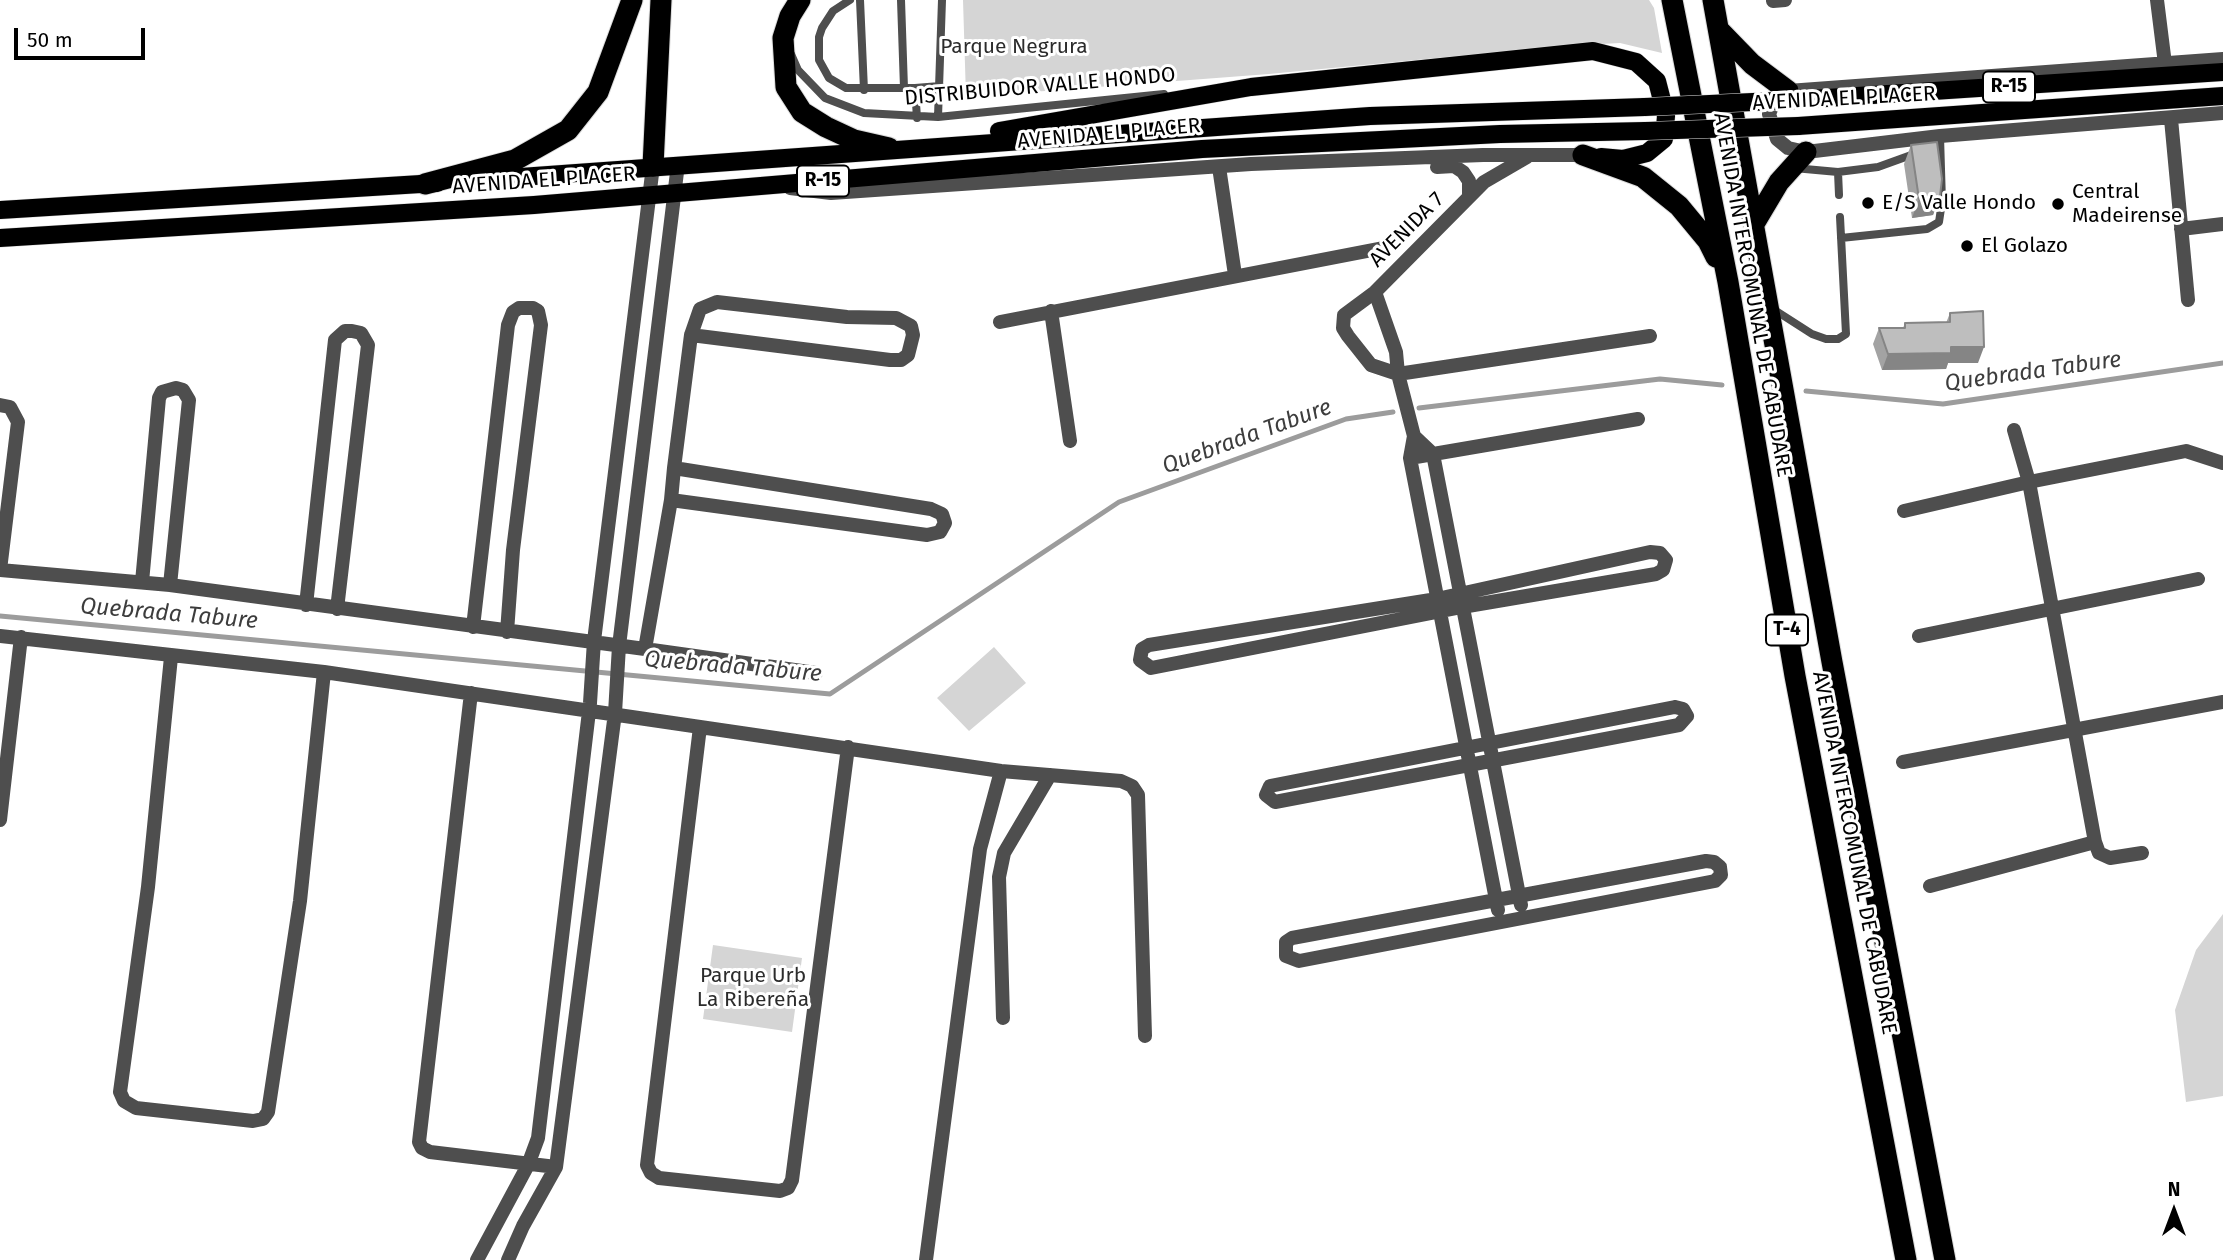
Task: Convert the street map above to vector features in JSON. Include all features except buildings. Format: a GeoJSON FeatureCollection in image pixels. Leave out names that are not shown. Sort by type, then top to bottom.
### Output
{"type":"FeatureCollection","features":[{"type":"Feature","properties":{"kind":"highway"},"geometry":{"type":"LineString","coordinates":[[425,184],[515,160],[568,130],[598,92],[632,0]]}},
{"type":"Feature","properties":{"kind":"highway"},"geometry":{"type":"LineString","coordinates":[[653,166],[661,0]]}},
{"type":"Feature","properties":{"kind":"highway"},"geometry":{"type":"LineString","coordinates":[[807,0],[795,8],[783,38],[786,87],[802,112],[854,140],[889,148]]}},
{"type":"Feature","properties":{"kind":"highway","name":"AVENIDA INTERCOMUNAL DE CABUDARE"},"geometry":{"type":"LineString","coordinates":[[1672,0],[1728,282],[1795,676],[1906,1260]]}},
{"type":"Feature","properties":{"kind":"highway","name":"AVENIDA INTERCOMUNAL DE CABUDARE"},"geometry":{"type":"LineString","coordinates":[[1713,0],[1945,1260]]}},
{"type":"Feature","properties":{"kind":"highway"},"geometry":{"type":"LineString","coordinates":[[1718,28],[1752,64],[1792,95]]}},
{"type":"Feature","properties":{"kind":"highway"},"geometry":{"type":"LineString","coordinates":[[1754,224],[1791,168],[1806,152]]}},
{"type":"Feature","properties":{"kind":"highway"},"geometry":{"type":"LineString","coordinates":[[1583,156],[1643,177],[1679,206],[1708,241],[1728,282]]}},
{"type":"Feature","properties":{"kind":"main road"},"geometry":{"type":"LineString","coordinates":[[929,145],[1251,87],[1593,51],[1636,62],[1657,81],[1666,116],[1664,139],[1647,153],[1623,159],[1583,156]]}},
{"type":"Feature","properties":{"kind":"main road","name":"AVENIDA EL PLACER"},"geometry":{"type":"LineString","coordinates":[[0,209],[425,184],[929,145],[1370,116],[1645,107],[1792,95],[2223,72]]}},
{"type":"Feature","properties":{"kind":"main road","name":"AVENIDA EL PLACER"},"geometry":{"type":"LineString","coordinates":[[0,238],[353,217],[1202,149],[1500,134],[1798,126],[2223,96]]}},
{"type":"Feature","properties":{"kind":"street"},"geometry":{"type":"LineString","coordinates":[[2157,0],[2165,64]]}},
{"type":"Feature","properties":{"kind":"street"},"geometry":{"type":"LineString","coordinates":[[2223,59],[1776,97],[1771,104],[1769,123],[1777,139],[1788,148],[1806,152],[1940,136],[2223,113]]}},
{"type":"Feature","properties":{"kind":"street"},"geometry":{"type":"LineString","coordinates":[[2171,119],[2188,300]]}},
{"type":"Feature","properties":{"kind":"street","name":"AVENIDA 7"},"geometry":{"type":"LineString","coordinates":[[1375,292],[1396,352],[1398,373],[1371,365],[1343,328],[1344,314],[1375,292],[1484,182],[1531,156]]}},
{"type":"Feature","properties":{"kind":"street"},"geometry":{"type":"LineString","coordinates":[[764,186],[831,193],[1219,167],[1386,159],[1583,156]]}},
{"type":"Feature","properties":{"kind":"street"},"geometry":{"type":"LineString","coordinates":[[1386,159],[1428,167],[1454,166],[1469,181],[1469,197]]}},
{"type":"Feature","properties":{"kind":"street"},"geometry":{"type":"LineString","coordinates":[[508,1260],[523,1226],[556,1167],[615,710],[619,646],[678,164]]}},
{"type":"Feature","properties":{"kind":"street"},"geometry":{"type":"LineString","coordinates":[[477,1260],[499,1213],[528,1165],[538,1138],[589,706],[594,641],[653,166]]}},
{"type":"Feature","properties":{"kind":"street"},"geometry":{"type":"LineString","coordinates":[[1219,167],[1235,275]]}},
{"type":"Feature","properties":{"kind":"street"},"geometry":{"type":"LineString","coordinates":[[2181,229],[2223,224]]}},
{"type":"Feature","properties":{"kind":"street"},"geometry":{"type":"LineString","coordinates":[[1000,322],[1383,248]]}},
{"type":"Feature","properties":{"kind":"street"},"geometry":{"type":"LineString","coordinates":[[645,649],[654,612],[671,500],[691,335],[700,309],[717,302],[848,317],[896,318],[911,326],[913,335],[908,355],[901,360],[691,335]]}},
{"type":"Feature","properties":{"kind":"street"},"geometry":{"type":"LineString","coordinates":[[473,627],[508,325],[513,313],[519,308],[533,308],[538,311],[541,325],[510,574],[507,632]]}},
{"type":"Feature","properties":{"kind":"street"},"geometry":{"type":"LineString","coordinates":[[1051,311],[1070,442]]}},
{"type":"Feature","properties":{"kind":"street"},"geometry":{"type":"LineString","coordinates":[[306,604],[335,340],[345,331],[352,331],[361,333],[368,345],[337,609]]}},
{"type":"Feature","properties":{"kind":"street"},"geometry":{"type":"LineString","coordinates":[[1499,920],[1410,458],[1414,436],[1398,373],[1650,336]]}},
{"type":"Feature","properties":{"kind":"street"},"geometry":{"type":"LineString","coordinates":[[142,582],[159,398],[162,392],[176,388],[183,390],[189,400],[170,584]]}},
{"type":"Feature","properties":{"kind":"street"},"geometry":{"type":"LineString","coordinates":[[0,405],[10,407],[18,422],[0,570],[170,584],[816,673]]}},
{"type":"Feature","properties":{"kind":"street"},"geometry":{"type":"LineString","coordinates":[[1410,458],[1639,419]]}},
{"type":"Feature","properties":{"kind":"street"},"geometry":{"type":"LineString","coordinates":[[2014,430],[2029,482],[2095,842],[2099,853],[2110,858],[2142,853]]}},
{"type":"Feature","properties":{"kind":"street"},"geometry":{"type":"LineString","coordinates":[[1414,436],[1433,454],[1523,916]]}},
{"type":"Feature","properties":{"kind":"street"},"geometry":{"type":"LineString","coordinates":[[1904,511],[2029,482],[2186,451],[2223,463]]}},
{"type":"Feature","properties":{"kind":"street"},"geometry":{"type":"LineString","coordinates":[[671,500],[927,535],[940,532],[945,523],[942,514],[931,509],[674,468]]}},
{"type":"Feature","properties":{"kind":"street"},"geometry":{"type":"LineString","coordinates":[[1438,605],[1151,668],[1139,660],[1142,649],[1149,645],[1656,574],[1662,570],[1666,560],[1660,553],[1650,552],[1461,601]]}},
{"type":"Feature","properties":{"kind":"street"},"geometry":{"type":"LineString","coordinates":[[1919,636],[2198,579]]}},
{"type":"Feature","properties":{"kind":"street"},"geometry":{"type":"LineString","coordinates":[[0,636],[589,706],[700,727],[1001,771],[1121,781],[1132,786],[1138,795],[1145,1036]]}},
{"type":"Feature","properties":{"kind":"street"},"geometry":{"type":"LineString","coordinates":[[0,820],[21,638]]}},
{"type":"Feature","properties":{"kind":"street"},"geometry":{"type":"LineString","coordinates":[[172,657],[148,887],[120,1092],[124,1101],[136,1108],[253,1121],[263,1119],[268,1112],[300,901],[324,673]]}},
{"type":"Feature","properties":{"kind":"street"},"geometry":{"type":"LineString","coordinates":[[471,693],[419,1142],[422,1148],[430,1152],[556,1167]]}},
{"type":"Feature","properties":{"kind":"street"},"geometry":{"type":"LineString","coordinates":[[1903,762],[2223,702]]}},
{"type":"Feature","properties":{"kind":"street"},"geometry":{"type":"LineString","coordinates":[[1467,757],[1270,786],[1266,795],[1275,802],[1492,752],[1621,718],[1675,708],[1683,709],[1688,716],[1679,724],[1625,735],[1492,752]]}},
{"type":"Feature","properties":{"kind":"street"},"geometry":{"type":"LineString","coordinates":[[1621,718],[1625,735]]}},
{"type":"Feature","properties":{"kind":"street"},"geometry":{"type":"LineString","coordinates":[[700,727],[648,1165],[651,1173],[659,1178],[780,1192],[792,1180],[848,747]]}},
{"type":"Feature","properties":{"kind":"street"},"geometry":{"type":"LineString","coordinates":[[926,1260],[981,849],[1001,771]]}},
{"type":"Feature","properties":{"kind":"street"},"geometry":{"type":"LineString","coordinates":[[1003,1018],[999,877],[1004,853],[1050,775]]}},
{"type":"Feature","properties":{"kind":"street"},"geometry":{"type":"LineString","coordinates":[[1930,886],[2095,842]]}},
{"type":"Feature","properties":{"kind":"street"},"geometry":{"type":"LineString","coordinates":[[1706,861],[1714,862],[1721,871],[1715,881],[1499,920],[1299,961],[1290,960],[1284,949],[1286,942],[1292,939],[1648,872],[1706,861]]}},
{"type":"Feature","properties":{"kind":"street"},"geometry":{"type":"LineString","coordinates":[[1648,872],[1652,892]]}},
{"type":"Feature","properties":{"kind":"street"},"geometry":{"type":"LineString","coordinates":[[499,1213],[523,1226]]}},
{"type":"Feature","properties":{"kind":"lane"},"geometry":{"type":"LineString","coordinates":[[850,0],[833,12],[818,37],[819,60],[829,78],[846,88],[864,90],[940,86]]}},
{"type":"Feature","properties":{"kind":"lane"},"geometry":{"type":"LineString","coordinates":[[860,0],[864,90]]}},
{"type":"Feature","properties":{"kind":"lane"},"geometry":{"type":"LineString","coordinates":[[901,0],[904,88]]}},
{"type":"Feature","properties":{"kind":"lane"},"geometry":{"type":"LineString","coordinates":[[938,117],[942,0]]}},
{"type":"Feature","properties":{"kind":"lane","name":"DISTRIBUIDOR VALLE HONDO"},"geometry":{"type":"LineString","coordinates":[[783,38],[798,70],[825,98],[864,113],[916,118],[938,117],[1251,87]]}},
{"type":"Feature","properties":{"kind":"lane"},"geometry":{"type":"LineString","coordinates":[[915,88],[916,118]]}},
{"type":"Feature","properties":{"kind":"lane"},"geometry":{"type":"LineString","coordinates":[[1791,168],[1838,172],[1898,161],[1921,151],[1940,136]]}},
{"type":"Feature","properties":{"kind":"lane"},"geometry":{"type":"LineString","coordinates":[[1841,238],[1927,229],[1939,222],[1942,202],[1940,136]]}},
{"type":"Feature","properties":{"kind":"lane"},"geometry":{"type":"LineString","coordinates":[[1838,172],[1839,195]]}},
{"type":"Feature","properties":{"kind":"lane"},"geometry":{"type":"LineString","coordinates":[[1768,305],[1812,334],[1826,338],[1843,337],[1847,330],[1840,217]]}},
{"type":"Feature","properties":{"kind":"green space","name":"Parque Negrura"},"geometry":{"type":"Polygon","coordinates":[[[963,0],[1649,0],[1654,8],[1662,53],[1620,43],[1564,46],[1269,74],[966,97],[963,0]]]}},
{"type":"Feature","properties":{"kind":"green space"},"geometry":{"type":"Polygon","coordinates":[[[994,647],[1026,683],[969,731],[937,698],[994,647]]]}},
{"type":"Feature","properties":{"kind":"green space"},"geometry":{"type":"Polygon","coordinates":[[[2223,914],[2223,1096],[2186,1102],[2175,1010],[2196,950],[2223,914]]]}},
{"type":"Feature","properties":{"kind":"green space","name":"Parque Urb La Ribereña"},"geometry":{"type":"Polygon","coordinates":[[[713,945],[802,958],[792,1032],[703,1019],[713,945]]]}},
{"type":"Feature","properties":{"kind":"waterway","name":"Quebrada Tabure"},"geometry":{"type":"LineString","coordinates":[[1806,391],[1943,404],[2223,363]]}},
{"type":"Feature","properties":{"kind":"waterway","name":"Quebrada Tabure"},"geometry":{"type":"LineString","coordinates":[[1419,408],[1660,379],[1722,385]]}},
{"type":"Feature","properties":{"kind":"waterway","name":"Quebrada Tabure"},"geometry":{"type":"LineString","coordinates":[[0,616],[830,694],[1119,502],[1346,419],[1393,412]]}},
{"type":"Feature","properties":{"kind":"place","name":"E/S Valle Hondo"},"geometry":{"type":"Point","coordinates":[1868,203]}},
{"type":"Feature","properties":{"kind":"place","name":"Central Madeirense"},"geometry":{"type":"Point","coordinates":[2058,204]}},
{"type":"Feature","properties":{"kind":"place","name":"El Golazo"},"geometry":{"type":"Point","coordinates":[1967,246]}}]}
